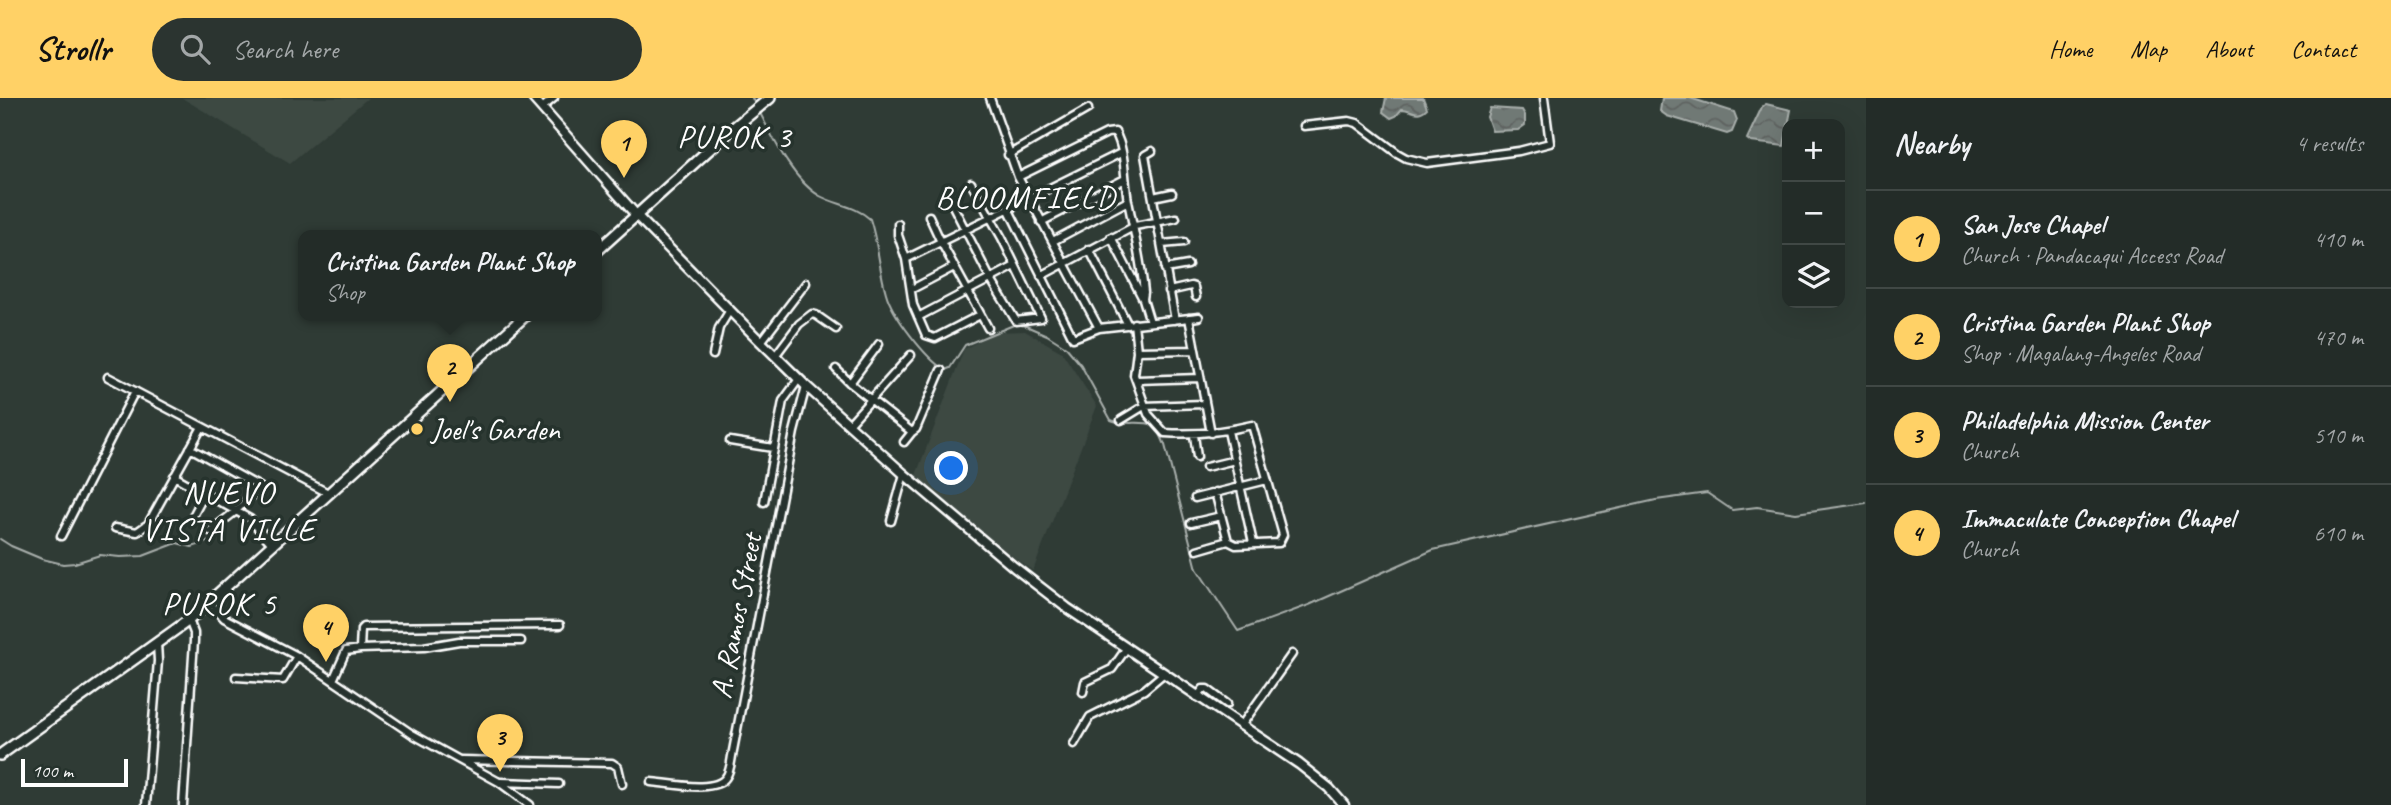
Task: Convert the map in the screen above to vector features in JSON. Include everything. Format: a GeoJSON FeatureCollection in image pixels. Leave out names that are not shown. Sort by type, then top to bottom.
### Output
{"type":"FeatureCollection","features":[{"type":"Feature","properties":{"kind":"main road"},"geometry":{"type":"LineString","coordinates":[[602,246],[770,98]]}},
{"type":"Feature","properties":{"kind":"main road"},"geometry":{"type":"LineString","coordinates":[[0,755],[189,620],[519,321]]}},
{"type":"Feature","properties":{"kind":"street"},"geometry":{"type":"LineString","coordinates":[[534,98],[637,215],[761,342],[904,474],[1020,572],[1126,649],[1310,772],[1344,805]]}},
{"type":"Feature","properties":{"kind":"street"},"geometry":{"type":"LineString","coordinates":[[542,108],[554,98]]}},
{"type":"Feature","properties":{"kind":"street"},"geometry":{"type":"LineString","coordinates":[[990,98],[1018,177],[1099,328]]}},
{"type":"Feature","properties":{"kind":"street"},"geometry":{"type":"LineString","coordinates":[[1304,127],[1349,121],[1357,123],[1406,158],[1427,163],[1444,162],[1519,151],[1550,143],[1544,98]]}},
{"type":"Feature","properties":{"kind":"street"},"geometry":{"type":"LineString","coordinates":[[1008,155],[1088,109]]}},
{"type":"Feature","properties":{"kind":"street"},"geometry":{"type":"LineString","coordinates":[[1018,177],[1112,131],[1117,134],[1135,226],[1143,299]]}},
{"type":"Feature","properties":{"kind":"street"},"geometry":{"type":"LineString","coordinates":[[1152,150],[1145,155],[1175,320]]}},
{"type":"Feature","properties":{"kind":"street"},"geometry":{"type":"LineString","coordinates":[[906,259],[1121,153]]}},
{"type":"Feature","properties":{"kind":"street"},"geometry":{"type":"LineString","coordinates":[[1150,174],[1160,174]]}},
{"type":"Feature","properties":{"kind":"street"},"geometry":{"type":"LineString","coordinates":[[1041,222],[1125,179]]}},
{"type":"Feature","properties":{"kind":"street"},"geometry":{"type":"LineString","coordinates":[[952,204],[990,278],[1016,321],[1041,318],[971,183]]}},
{"type":"Feature","properties":{"kind":"street"},"geometry":{"type":"LineString","coordinates":[[1153,197],[1172,193]]}},
{"type":"Feature","properties":{"kind":"street"},"geometry":{"type":"LineString","coordinates":[[1053,242],[1128,201]]}},
{"type":"Feature","properties":{"kind":"street"},"geometry":{"type":"LineString","coordinates":[[1008,208],[1073,338],[1099,328],[1199,317]]}},
{"type":"Feature","properties":{"kind":"street"},"geometry":{"type":"LineString","coordinates":[[929,216],[988,328]]}},
{"type":"Feature","properties":{"kind":"street"},"geometry":{"type":"LineString","coordinates":[[1041,276],[1135,226],[1176,218]]}},
{"type":"Feature","properties":{"kind":"street"},"geometry":{"type":"LineString","coordinates":[[898,224],[913,305],[926,335],[935,338],[980,315]]}},
{"type":"Feature","properties":{"kind":"street"},"geometry":{"type":"LineString","coordinates":[[1111,237],[1143,299],[1150,322]]}},
{"type":"Feature","properties":{"kind":"street"},"geometry":{"type":"LineString","coordinates":[[1162,244],[1184,242]]}},
{"type":"Feature","properties":{"kind":"street"},"geometry":{"type":"LineString","coordinates":[[1089,249],[1131,324],[1137,351],[1134,371],[1144,406],[1165,433],[1195,435],[1252,425],[1283,540],[1279,543],[1236,545],[1228,541],[1197,550]]}},
{"type":"Feature","properties":{"kind":"street"},"geometry":{"type":"LineString","coordinates":[[1165,269],[1188,265]]}},
{"type":"Feature","properties":{"kind":"street"},"geometry":{"type":"LineString","coordinates":[[918,317],[1015,266]]}},
{"type":"Feature","properties":{"kind":"street"},"geometry":{"type":"LineString","coordinates":[[912,289],[954,267]]}},
{"type":"Feature","properties":{"kind":"street"},"geometry":{"type":"LineString","coordinates":[[761,342],[806,283]]}},
{"type":"Feature","properties":{"kind":"street"},"geometry":{"type":"LineString","coordinates":[[1169,291],[1191,286],[1194,287],[1196,297]]}},
{"type":"Feature","properties":{"kind":"street"},"geometry":{"type":"LineString","coordinates":[[713,355],[719,328],[730,310]]}},
{"type":"Feature","properties":{"kind":"street"},"geometry":{"type":"LineString","coordinates":[[775,356],[799,324],[812,314],[836,329]]}},
{"type":"Feature","properties":{"kind":"street"},"geometry":{"type":"LineString","coordinates":[[1189,318],[1211,433]]}},
{"type":"Feature","properties":{"kind":"street"},"geometry":{"type":"LineString","coordinates":[[850,383],[879,344]]}},
{"type":"Feature","properties":{"kind":"street"},"geometry":{"type":"LineString","coordinates":[[1137,351],[1194,350]]}},
{"type":"Feature","properties":{"kind":"street"},"geometry":{"type":"LineString","coordinates":[[849,425],[911,355]]}},
{"type":"Feature","properties":{"kind":"street"},"geometry":{"type":"LineString","coordinates":[[836,369],[912,432]]}},
{"type":"Feature","properties":{"kind":"street"},"geometry":{"type":"LineString","coordinates":[[904,442],[916,429],[941,370]]}},
{"type":"Feature","properties":{"kind":"street"},"geometry":{"type":"LineString","coordinates":[[108,377],[328,494]]}},
{"type":"Feature","properties":{"kind":"street"},"geometry":{"type":"LineString","coordinates":[[1138,380],[1199,378]]}},
{"type":"Feature","properties":{"kind":"street"},"geometry":{"type":"LineString","coordinates":[[764,502],[782,401],[799,379]]}},
{"type":"Feature","properties":{"kind":"street","name":"A. Ramos Street"},"geometry":{"type":"LineString","coordinates":[[651,782],[708,787],[718,785],[726,778],[798,412],[806,386]]}},
{"type":"Feature","properties":{"kind":"street"},"geometry":{"type":"LineString","coordinates":[[61,536],[135,391]]}},
{"type":"Feature","properties":{"kind":"street"},"geometry":{"type":"LineString","coordinates":[[1121,420],[1144,406],[1204,404]]}},
{"type":"Feature","properties":{"kind":"street"},"geometry":{"type":"LineString","coordinates":[[115,528],[131,532],[143,530],[202,427]]}},
{"type":"Feature","properties":{"kind":"street"},"geometry":{"type":"LineString","coordinates":[[1228,431],[1253,543]]}},
{"type":"Feature","properties":{"kind":"street"},"geometry":{"type":"LineString","coordinates":[[1195,435],[1197,457]]}},
{"type":"Feature","properties":{"kind":"street"},"geometry":{"type":"LineString","coordinates":[[730,441],[773,448]]}},
{"type":"Feature","properties":{"kind":"street"},"geometry":{"type":"LineString","coordinates":[[190,448],[260,487],[236,511],[210,531]]}},
{"type":"Feature","properties":{"kind":"street"},"geometry":{"type":"LineString","coordinates":[[1206,467],[1235,460]]}},
{"type":"Feature","properties":{"kind":"street"},"geometry":{"type":"LineString","coordinates":[[891,522],[904,474]]}},
{"type":"Feature","properties":{"kind":"street"},"geometry":{"type":"LineString","coordinates":[[174,477],[250,519],[272,544]]}},
{"type":"Feature","properties":{"kind":"street"},"geometry":{"type":"LineString","coordinates":[[1195,498],[1267,480]]}},
{"type":"Feature","properties":{"kind":"street"},"geometry":{"type":"LineString","coordinates":[[1215,492],[1228,541]]}},
{"type":"Feature","properties":{"kind":"street"},"geometry":{"type":"LineString","coordinates":[[194,514],[205,493]]}},
{"type":"Feature","properties":{"kind":"street"},"geometry":{"type":"LineString","coordinates":[[1191,523],[1221,516]]}},
{"type":"Feature","properties":{"kind":"street"},"geometry":{"type":"LineString","coordinates":[[209,602],[224,618],[297,656],[412,734],[499,782],[530,805]]}},
{"type":"Feature","properties":{"kind":"street"},"geometry":{"type":"LineString","coordinates":[[183,805],[194,642],[189,620]]}},
{"type":"Feature","properties":{"kind":"street"},"geometry":{"type":"LineString","coordinates":[[360,649],[363,627],[560,625]]}},
{"type":"Feature","properties":{"kind":"street"},"geometry":{"type":"LineString","coordinates":[[333,680],[346,651],[424,647],[459,641],[521,641]]}},
{"type":"Feature","properties":{"kind":"street"},"geometry":{"type":"LineString","coordinates":[[146,805],[158,662],[157,643]]}},
{"type":"Feature","properties":{"kind":"street"},"geometry":{"type":"LineString","coordinates":[[1083,692],[1085,682],[1112,669],[1126,649]]}},
{"type":"Feature","properties":{"kind":"street"},"geometry":{"type":"LineString","coordinates":[[1241,726],[1293,654]]}},
{"type":"Feature","properties":{"kind":"street"},"geometry":{"type":"LineString","coordinates":[[236,677],[283,680],[297,656]]}},
{"type":"Feature","properties":{"kind":"street"},"geometry":{"type":"LineString","coordinates":[[1074,744],[1090,717],[1143,690],[1163,674]]}},
{"type":"Feature","properties":{"kind":"street"},"geometry":{"type":"LineString","coordinates":[[1197,697],[1206,689],[1227,704]]}},
{"type":"Feature","properties":{"kind":"street"},"geometry":{"type":"LineString","coordinates":[[459,760],[611,763],[618,767],[622,784]]}},
{"type":"Feature","properties":{"kind":"street"},"geometry":{"type":"LineString","coordinates":[[499,782],[559,784]]}},
{"type":"Feature","properties":{"kind":"shaded area"},"geometry":{"type":"Polygon","coordinates":[[[182,98],[368,98],[290,163],[182,98]]]}},
{"type":"Feature","properties":{"kind":"shaded area"},"geometry":{"type":"Polygon","coordinates":[[[1025,331],[1062,352],[1097,406],[1033,571],[972,528],[916,475],[964,349],[996,332],[1025,331]]]}},
{"type":"Feature","properties":{"kind":"water"},"geometry":{"type":"Polygon","coordinates":[[[1386,98],[1423,98],[1427,108],[1417,113],[1402,109],[1391,118],[1383,112],[1386,98]]]}},
{"type":"Feature","properties":{"kind":"water"},"geometry":{"type":"Polygon","coordinates":[[[1662,98],[1690,98],[1734,112],[1737,120],[1732,132],[1727,134],[1667,116],[1660,111],[1662,98]]]}},
{"type":"Feature","properties":{"kind":"water"},"geometry":{"type":"Polygon","coordinates":[[[1766,104],[1791,110],[1789,119],[1782,119],[1782,146],[1751,142],[1747,139],[1766,104]]]}},
{"type":"Feature","properties":{"kind":"water"},"geometry":{"type":"Polygon","coordinates":[[[1490,108],[1522,110],[1525,125],[1518,130],[1492,131],[1487,117],[1490,108]]]}},
{"type":"Feature","properties":{"kind":"waterway"},"geometry":{"type":"LineString","coordinates":[[752,98],[756,106]]}},
{"type":"Feature","properties":{"kind":"waterway"},"geometry":{"type":"LineString","coordinates":[[759,111],[785,158],[810,189],[826,199],[859,211],[870,219],[889,302],[911,336],[937,364],[945,370],[950,368],[965,345],[1016,324],[1026,326],[1066,347],[1081,365],[1111,420],[1154,425]]}},
{"type":"Feature","properties":{"kind":"waterway"},"geometry":{"type":"LineString","coordinates":[[1158,429],[1165,445],[1197,569],[1238,631],[1309,605],[1433,550],[1656,500],[1707,493],[1732,510],[1757,507],[1796,513],[1866,503]]}},
{"type":"Feature","properties":{"kind":"waterway"},"geometry":{"type":"LineString","coordinates":[[0,539],[42,559],[63,564],[100,555],[143,556],[177,543],[192,547],[213,540]]}},
{"type":"Feature","properties":{"kind":"place","name":"San Jose Chapel"},"geometry":{"type":"Point","coordinates":[624,178]}},
{"type":"Feature","properties":{"kind":"place","name":"Cristina Garden Plant Shop"},"geometry":{"type":"Point","coordinates":[450,402]}},
{"type":"Feature","properties":{"kind":"place","name":"Joel's Garden"},"geometry":{"type":"Point","coordinates":[417,429]}},
{"type":"Feature","properties":{"kind":"place","name":"Immaculate Conception Chapel"},"geometry":{"type":"Point","coordinates":[326,662]}},
{"type":"Feature","properties":{"kind":"place","name":"Philadelphia Mission Center"},"geometry":{"type":"Point","coordinates":[500,772]}},
{"type":"Feature","properties":{"kind":"district","name":"PUROK 3"},"geometry":{"type":"Point","coordinates":[735,136]}},
{"type":"Feature","properties":{"kind":"district","name":"BLOOMFIELD"},"geometry":{"type":"Point","coordinates":[1026,197]}},
{"type":"Feature","properties":{"kind":"district","name":"NUEVO VISTA VILLE"},"geometry":{"type":"Point","coordinates":[229,510]}},
{"type":"Feature","properties":{"kind":"district","name":"PUROK 5"},"geometry":{"type":"Point","coordinates":[220,603]}}]}
